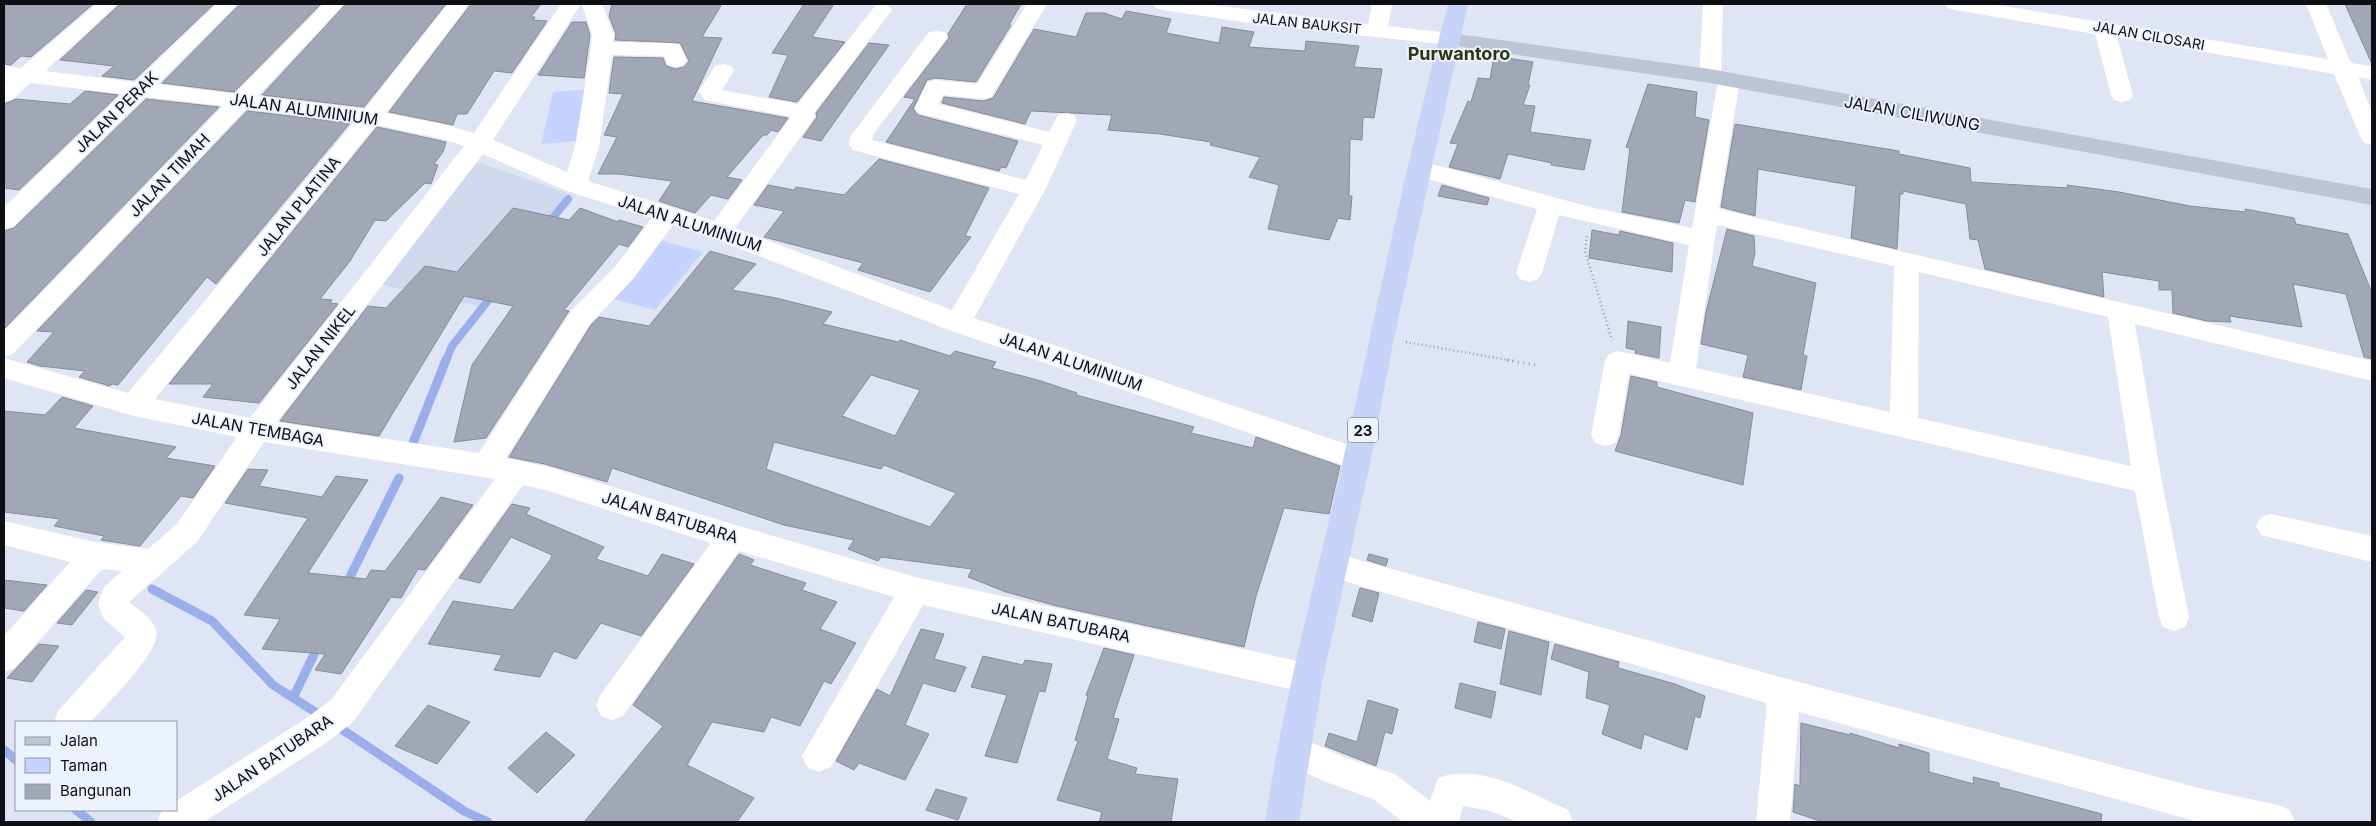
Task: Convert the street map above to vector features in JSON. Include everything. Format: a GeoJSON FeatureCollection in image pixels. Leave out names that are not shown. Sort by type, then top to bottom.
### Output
{"type":"FeatureCollection","features":[{"type":"Feature","properties":{"kind":"highway","name":"23"},"geometry":{"type":"LineString","coordinates":[[1282,822],[1307,678],[1334,566],[1381,338],[1458,4]]}},
{"type":"Feature","properties":{"kind":"main road","name":"JALAN CILIWUNG"},"geometry":{"type":"LineString","coordinates":[[1450,39],[1719,78],[2372,197]]}},
{"type":"Feature","properties":{"kind":"street"},"geometry":{"type":"LineString","coordinates":[[4,95],[15,74],[108,4]]}},
{"type":"Feature","properties":{"kind":"street","name":"JALAN PERAK"},"geometry":{"type":"LineString","coordinates":[[4,221],[228,4]]}},
{"type":"Feature","properties":{"kind":"street","name":"JALAN TIMAH"},"geometry":{"type":"LineString","coordinates":[[4,347],[334,4]]}},
{"type":"Feature","properties":{"kind":"street","name":"JALAN PLATINA"},"geometry":{"type":"LineString","coordinates":[[134,405],[371,117],[459,4]]}},
{"type":"Feature","properties":{"kind":"street","name":"JALAN NIKEL"},"geometry":{"type":"LineString","coordinates":[[71,721],[136,648],[141,639],[141,631],[114,608],[115,596],[187,533],[256,430],[479,143],[571,4]]}},
{"type":"Feature","properties":{"kind":"street"},"geometry":{"type":"LineString","coordinates":[[575,185],[587,147],[602,48],[603,36],[592,4]]}},
{"type":"Feature","properties":{"kind":"street"},"geometry":{"type":"LineString","coordinates":[[958,323],[1033,190],[1061,130],[926,108],[935,87],[983,92],[1037,4]]}},
{"type":"Feature","properties":{"kind":"street","name":"JALAN BAUKSIT"},"geometry":{"type":"LineString","coordinates":[[1163,4],[1263,19],[1450,39]]}},
{"type":"Feature","properties":{"kind":"street"},"geometry":{"type":"LineString","coordinates":[[1377,30],[1382,4]]}},
{"type":"Feature","properties":{"kind":"street"},"geometry":{"type":"LineString","coordinates":[[1682,375],[1706,214],[1719,78],[1713,4]]}},
{"type":"Feature","properties":{"kind":"street","name":"JALAN CILOSARI"},"geometry":{"type":"LineString","coordinates":[[1955,4],[2104,27],[2372,73]]}},
{"type":"Feature","properties":{"kind":"street"},"geometry":{"type":"LineString","coordinates":[[2316,4],[2372,138]]}},
{"type":"Feature","properties":{"kind":"street"},"geometry":{"type":"LineString","coordinates":[[719,231],[802,119],[804,116],[803,112],[882,10]]}},
{"type":"Feature","properties":{"kind":"street"},"geometry":{"type":"LineString","coordinates":[[2104,27],[2122,95]]}},
{"type":"Feature","properties":{"kind":"street"},"geometry":{"type":"LineString","coordinates":[[937,38],[865,130],[861,138],[861,144],[1033,190]]}},
{"type":"Feature","properties":{"kind":"street"},"geometry":{"type":"LineString","coordinates":[[602,48],[672,50],[676,60]]}},
{"type":"Feature","properties":{"kind":"street"},"geometry":{"type":"LineString","coordinates":[[723,71],[712,86],[710,91],[712,94],[803,112]]}},
{"type":"Feature","properties":{"kind":"street","name":"JALAN ALUMINIUM"},"geometry":{"type":"LineString","coordinates":[[15,74],[371,117],[443,132],[479,143],[575,185],[719,231],[958,323],[1357,459]]}},
{"type":"Feature","properties":{"kind":"street"},"geometry":{"type":"LineString","coordinates":[[1421,169],[1590,215],[1702,239]]}},
{"type":"Feature","properties":{"kind":"street"},"geometry":{"type":"LineString","coordinates":[[1528,273],[1550,204]]}},
{"type":"Feature","properties":{"kind":"street"},"geometry":{"type":"LineString","coordinates":[[1706,214],[2372,371]]}},
{"type":"Feature","properties":{"kind":"street"},"geometry":{"type":"LineString","coordinates":[[486,466],[581,317],[624,273],[668,215]]}},
{"type":"Feature","properties":{"kind":"street"},"geometry":{"type":"LineString","coordinates":[[1904,425],[1907,260]]}},
{"type":"Feature","properties":{"kind":"street"},"geometry":{"type":"LineString","coordinates":[[2120,312],[2148,482],[2174,617]]}},
{"type":"Feature","properties":{"kind":"street"},"geometry":{"type":"LineString","coordinates":[[1605,435],[1618,361],[2148,482]]}},
{"type":"Feature","properties":{"kind":"street","name":"JALAN TEMBAGA"},"geometry":{"type":"LineString","coordinates":[[4,368],[134,405],[256,430],[486,466],[516,473]]}},
{"type":"Feature","properties":{"kind":"street","name":"JALAN BATUBARA"},"geometry":{"type":"LineString","coordinates":[[174,822],[314,732],[342,711],[516,473],[546,478],[732,537],[915,590],[1307,678]]}},
{"type":"Feature","properties":{"kind":"street"},"geometry":{"type":"LineString","coordinates":[[2271,526],[2372,548]]}},
{"type":"Feature","properties":{"kind":"street"},"geometry":{"type":"LineString","coordinates":[[4,533],[95,555],[154,562]]}},
{"type":"Feature","properties":{"kind":"street"},"geometry":{"type":"LineString","coordinates":[[612,705],[732,537]]}},
{"type":"Feature","properties":{"kind":"street"},"geometry":{"type":"LineString","coordinates":[[4,658],[95,555]]}},
{"type":"Feature","properties":{"kind":"street"},"geometry":{"type":"LineString","coordinates":[[1334,566],[1616,644],[2201,814],[2278,822]]}},
{"type":"Feature","properties":{"kind":"street"},"geometry":{"type":"LineString","coordinates":[[818,756],[915,590]]}},
{"type":"Feature","properties":{"kind":"street"},"geometry":{"type":"LineString","coordinates":[[1773,822],[1784,693]]}},
{"type":"Feature","properties":{"kind":"street"},"geometry":{"type":"LineString","coordinates":[[1294,751],[1338,771],[1383,786],[1430,822]]}},
{"type":"Feature","properties":{"kind":"street"},"geometry":{"type":"LineString","coordinates":[[1442,822],[1450,790],[1460,789],[1506,800],[1556,822]]}},
{"type":"Feature","properties":{"kind":"path"},"geometry":{"type":"LineString","coordinates":[[1590,215],[1585,251],[1618,361]]}},
{"type":"Feature","properties":{"kind":"path"},"geometry":{"type":"LineString","coordinates":[[1381,338],[1534,365]]}},
{"type":"Feature","properties":{"kind":"shaded area"},"geometry":{"type":"Polygon","coordinates":[[[477,162],[567,193],[478,306],[379,284],[477,162]]]}},
{"type":"Feature","properties":{"kind":"green space"},"geometry":{"type":"Polygon","coordinates":[[[589,89],[576,141],[541,144],[553,92],[589,89]]]}},
{"type":"Feature","properties":{"kind":"green space"},"geometry":{"type":"Polygon","coordinates":[[[659,240],[703,252],[655,310],[605,297],[659,240]]]}},
{"type":"Feature","properties":{"kind":"building"},"geometry":{"type":"Polygon","coordinates":[[[4,4],[93,4],[31,57],[21,56],[11,65],[4,64],[4,4]]]}},
{"type":"Feature","properties":{"kind":"building"},"geometry":{"type":"Polygon","coordinates":[[[120,4],[214,4],[134,80],[102,76],[114,66],[60,60],[120,4]]]}},
{"type":"Feature","properties":{"kind":"building"},"geometry":{"type":"Polygon","coordinates":[[[240,4],[321,4],[234,92],[162,83],[240,4]]]}},
{"type":"Feature","properties":{"kind":"building"},"geometry":{"type":"Polygon","coordinates":[[[346,4],[446,4],[364,107],[262,95],[346,4]]]}},
{"type":"Feature","properties":{"kind":"building"},"geometry":{"type":"Polygon","coordinates":[[[471,4],[540,5],[531,17],[535,17],[533,20],[547,21],[512,73],[494,71],[467,114],[457,114],[453,125],[389,112],[471,4]]]}},
{"type":"Feature","properties":{"kind":"building"},"geometry":{"type":"Polygon","coordinates":[[[612,4],[722,4],[702,37],[722,38],[692,101],[788,118],[778,132],[771,130],[767,135],[763,135],[727,177],[742,180],[728,199],[711,195],[695,213],[659,201],[672,181],[619,174],[598,174],[617,137],[604,135],[623,94],[609,93],[614,57],[663,58],[666,66],[676,69],[684,67],[689,61],[680,43],[615,40],[616,34],[609,16],[612,4]]]}},
{"type":"Feature","properties":{"kind":"building"},"geometry":{"type":"Polygon","coordinates":[[[804,4],[834,4],[812,37],[845,42],[797,102],[769,97],[788,55],[772,53],[804,4]]]}},
{"type":"Feature","properties":{"kind":"building"},"geometry":{"type":"Polygon","coordinates":[[[967,4],[1021,4],[1009,25],[1011,25],[976,82],[935,78],[927,80],[913,109],[918,115],[1018,141],[1006,168],[1001,167],[999,171],[886,142],[915,99],[904,97],[949,38],[948,34],[967,4]]]}},
{"type":"Feature","properties":{"kind":"building"},"geometry":{"type":"Polygon","coordinates":[[[2345,4],[2372,4],[2372,64],[2345,4]]]}},
{"type":"Feature","properties":{"kind":"building"},"geometry":{"type":"Polygon","coordinates":[[[1126,11],[1171,19],[1166,33],[1219,43],[1222,27],[1254,32],[1249,47],[1305,51],[1306,41],[1359,46],[1354,67],[1382,69],[1374,118],[1363,117],[1362,140],[1350,139],[1349,196],[1352,196],[1350,220],[1338,218],[1329,240],[1268,229],[1279,185],[1249,177],[1260,157],[1210,145],[1211,142],[1160,134],[1108,130],[1112,115],[1031,111],[1025,124],[942,103],[944,97],[983,101],[993,98],[1034,29],[1076,37],[1086,13],[1104,13],[1122,19],[1126,11]]]}},
{"type":"Feature","properties":{"kind":"building"},"geometry":{"type":"Polygon","coordinates":[[[572,22],[586,22],[590,35],[584,78],[538,75],[572,22]]]}},
{"type":"Feature","properties":{"kind":"building"},"geometry":{"type":"Polygon","coordinates":[[[869,43],[889,45],[821,141],[803,137],[817,117],[816,113],[869,43]]]}},
{"type":"Feature","properties":{"kind":"building"},"geometry":{"type":"Polygon","coordinates":[[[1494,56],[1533,62],[1528,85],[1530,85],[1523,105],[1535,106],[1530,132],[1591,140],[1584,170],[1551,165],[1552,163],[1508,154],[1500,179],[1449,167],[1458,144],[1450,143],[1468,101],[1471,102],[1478,78],[1490,79],[1494,56]]]}},
{"type":"Feature","properties":{"kind":"building"},"geometry":{"type":"Polygon","coordinates":[[[1648,84],[1697,92],[1695,117],[1709,120],[1695,202],[1685,200],[1679,223],[1622,212],[1630,148],[1626,147],[1648,84]]]}},
{"type":"Feature","properties":{"kind":"building"},"geometry":{"type":"Polygon","coordinates":[[[85,91],[118,95],[19,190],[4,188],[4,104],[16,99],[70,104],[85,91]]]}},
{"type":"Feature","properties":{"kind":"building"},"geometry":{"type":"Polygon","coordinates":[[[146,99],[219,107],[4,329],[4,231],[14,228],[146,99]]]}},
{"type":"Feature","properties":{"kind":"building"},"geometry":{"type":"Polygon","coordinates":[[[247,111],[350,123],[216,284],[207,277],[118,385],[112,384],[110,386],[79,377],[85,371],[40,366],[27,362],[54,332],[37,331],[247,111]]]}},
{"type":"Feature","properties":{"kind":"building"},"geometry":{"type":"Polygon","coordinates":[[[1735,124],[1899,151],[1899,154],[1970,168],[1971,182],[2068,188],[2067,185],[2119,192],[2190,206],[2246,212],[2245,209],[2294,218],[2296,224],[2348,234],[2372,293],[2372,359],[2364,357],[2346,294],[2293,284],[2302,327],[2229,316],[2231,322],[2207,321],[2173,313],[2172,290],[2159,290],[2159,281],[2102,272],[2104,297],[1985,269],[1978,240],[1970,239],[1966,204],[1903,191],[1903,194],[1900,194],[1897,249],[1851,238],[1856,186],[1758,169],[1755,216],[1721,207],[1735,124]]]}},
{"type":"Feature","properties":{"kind":"building"},"geometry":{"type":"Polygon","coordinates":[[[377,127],[446,142],[443,152],[434,164],[438,165],[431,184],[425,183],[386,221],[375,220],[350,261],[320,299],[332,300],[330,303],[338,304],[259,403],[203,397],[213,384],[169,384],[377,127]]]}},
{"type":"Feature","properties":{"kind":"building"},"geometry":{"type":"Polygon","coordinates":[[[879,159],[989,188],[965,236],[971,237],[930,292],[858,270],[863,263],[764,237],[784,211],[754,205],[768,185],[794,190],[796,187],[844,195],[879,159]]]}},
{"type":"Feature","properties":{"kind":"building"},"geometry":{"type":"Polygon","coordinates":[[[1442,185],[1489,198],[1487,205],[1438,196],[1442,185]]]}},
{"type":"Feature","properties":{"kind":"building"},"geometry":{"type":"Polygon","coordinates":[[[513,208],[569,220],[580,208],[618,222],[619,220],[643,227],[628,247],[619,244],[564,310],[569,311],[486,438],[454,442],[472,365],[513,306],[464,296],[379,436],[280,421],[368,306],[386,308],[425,266],[457,272],[513,208]]]}},
{"type":"Feature","properties":{"kind":"building"},"geometry":{"type":"Polygon","coordinates":[[[1727,229],[1754,236],[1755,253],[1752,266],[1816,283],[1803,355],[1807,356],[1801,390],[1743,377],[1748,355],[1701,344],[1706,312],[1727,229]]]}},
{"type":"Feature","properties":{"kind":"building"},"geometry":{"type":"Polygon","coordinates":[[[1592,230],[1619,235],[1620,231],[1673,243],[1672,272],[1589,258],[1592,230]]]}},
{"type":"Feature","properties":{"kind":"building"},"geometry":{"type":"Polygon","coordinates":[[[710,251],[756,264],[732,290],[776,298],[832,312],[823,324],[898,342],[900,340],[950,356],[955,351],[996,362],[992,368],[1041,381],[1077,393],[1076,395],[1194,427],[1191,433],[1253,448],[1256,437],[1340,466],[1329,514],[1284,508],[1256,596],[1244,647],[1057,606],[1006,592],[968,577],[972,569],[881,557],[878,561],[848,549],[854,540],[784,525],[612,468],[607,482],[545,464],[509,457],[591,325],[599,317],[649,326],[710,251]],[[871,375],[842,416],[895,436],[920,390],[871,375]],[[774,442],[766,469],[930,527],[956,493],[884,465],[881,469],[774,442]]]}},
{"type":"Feature","properties":{"kind":"building"},"geometry":{"type":"Polygon","coordinates":[[[1628,321],[1661,327],[1659,358],[1635,353],[1636,350],[1626,348],[1628,321]]]}},
{"type":"Feature","properties":{"kind":"building"},"geometry":{"type":"Polygon","coordinates":[[[1631,376],[1657,382],[1657,387],[1753,413],[1743,485],[1615,451],[1621,435],[1631,376]]]}},
{"type":"Feature","properties":{"kind":"building"},"geometry":{"type":"Polygon","coordinates":[[[62,397],[93,406],[74,428],[176,447],[166,458],[215,466],[193,498],[181,496],[140,546],[101,540],[104,536],[54,526],[60,519],[4,512],[4,411],[45,415],[62,397]]]}},
{"type":"Feature","properties":{"kind":"building"},"geometry":{"type":"Polygon","coordinates":[[[248,469],[268,470],[259,486],[322,497],[336,476],[368,480],[308,573],[366,579],[371,570],[385,571],[441,497],[473,505],[425,570],[418,569],[401,598],[391,597],[341,674],[315,670],[325,654],[262,649],[280,619],[244,615],[308,518],[225,503],[248,469]]]}},
{"type":"Feature","properties":{"kind":"building"},"geometry":{"type":"Polygon","coordinates":[[[512,504],[530,508],[526,514],[604,547],[596,559],[648,576],[662,554],[694,564],[641,636],[601,623],[576,659],[554,651],[540,677],[494,670],[502,655],[428,644],[453,601],[513,610],[550,560],[552,555],[511,537],[480,583],[459,578],[512,504]]]}},
{"type":"Feature","properties":{"kind":"building"},"geometry":{"type":"Polygon","coordinates":[[[739,554],[754,560],[750,565],[806,583],[802,590],[837,602],[820,629],[856,643],[831,684],[824,681],[800,726],[771,717],[764,732],[712,722],[687,765],[754,798],[737,822],[584,822],[663,726],[633,705],[739,554]]]}},
{"type":"Feature","properties":{"kind":"building"},"geometry":{"type":"Polygon","coordinates":[[[1369,554],[1388,559],[1386,566],[1367,560],[1369,554]]]}},
{"type":"Feature","properties":{"kind":"building"},"geometry":{"type":"Polygon","coordinates":[[[4,580],[47,585],[24,611],[4,608],[4,580]]]}},
{"type":"Feature","properties":{"kind":"building"},"geometry":{"type":"Polygon","coordinates":[[[1360,588],[1379,593],[1372,622],[1352,616],[1360,588]]]}},
{"type":"Feature","properties":{"kind":"building"},"geometry":{"type":"Polygon","coordinates":[[[86,590],[98,592],[72,625],[57,623],[86,590]]]}},
{"type":"Feature","properties":{"kind":"building"},"geometry":{"type":"Polygon","coordinates":[[[1478,622],[1505,629],[1501,649],[1474,642],[1478,622]]]}},
{"type":"Feature","properties":{"kind":"building"},"geometry":{"type":"Polygon","coordinates":[[[921,629],[944,634],[934,659],[966,667],[955,692],[923,683],[905,725],[929,734],[905,780],[859,763],[854,770],[836,761],[877,689],[890,696],[921,629]]]}},
{"type":"Feature","properties":{"kind":"building"},"geometry":{"type":"Polygon","coordinates":[[[1509,631],[1549,642],[1541,695],[1500,684],[1509,631]]]}},
{"type":"Feature","properties":{"kind":"building"},"geometry":{"type":"Polygon","coordinates":[[[39,644],[59,646],[32,682],[7,678],[39,644]]]}},
{"type":"Feature","properties":{"kind":"building"},"geometry":{"type":"Polygon","coordinates":[[[1555,644],[1619,662],[1618,668],[1675,684],[1705,696],[1700,718],[1695,716],[1687,750],[1644,734],[1641,749],[1602,734],[1610,705],[1586,698],[1589,672],[1551,659],[1555,644]]]}},
{"type":"Feature","properties":{"kind":"building"},"geometry":{"type":"Polygon","coordinates":[[[1104,648],[1134,655],[1113,718],[1119,719],[1107,759],[1137,768],[1135,774],[1178,779],[1171,822],[1099,822],[1102,812],[1057,800],[1078,741],[1075,740],[1088,696],[1086,695],[1104,648]]]}},
{"type":"Feature","properties":{"kind":"building"},"geometry":{"type":"Polygon","coordinates":[[[983,656],[1023,665],[1025,660],[1052,664],[1045,692],[1039,691],[1017,763],[985,756],[1007,695],[971,687],[983,656]]]}},
{"type":"Feature","properties":{"kind":"building"},"geometry":{"type":"Polygon","coordinates":[[[1460,683],[1496,692],[1491,718],[1455,708],[1460,683]]]}},
{"type":"Feature","properties":{"kind":"building"},"geometry":{"type":"Polygon","coordinates":[[[1368,700],[1398,709],[1392,734],[1385,732],[1376,766],[1325,746],[1329,733],[1357,742],[1368,700]]]}},
{"type":"Feature","properties":{"kind":"building"},"geometry":{"type":"Polygon","coordinates":[[[428,705],[470,722],[437,764],[395,746],[428,705]]]}},
{"type":"Feature","properties":{"kind":"building"},"geometry":{"type":"Polygon","coordinates":[[[1801,723],[1850,735],[1850,733],[1899,748],[1899,744],[1929,753],[1929,772],[1974,784],[1973,777],[1999,783],[1999,787],[2102,814],[2101,822],[1823,822],[1793,812],[1795,784],[1800,786],[1801,723]]]}},
{"type":"Feature","properties":{"kind":"building"},"geometry":{"type":"Polygon","coordinates":[[[546,732],[575,755],[537,793],[508,768],[546,732]]]}},
{"type":"Feature","properties":{"kind":"building"},"geometry":{"type":"Polygon","coordinates":[[[936,789],[967,798],[958,820],[926,810],[936,789]]]}},
{"type":"Feature","properties":{"kind":"waterway"},"geometry":{"type":"LineString","coordinates":[[547,225],[568,199]]}},
{"type":"Feature","properties":{"kind":"waterway"},"geometry":{"type":"LineString","coordinates":[[446,361],[452,346],[494,293]]}},
{"type":"Feature","properties":{"kind":"waterway"},"geometry":{"type":"LineString","coordinates":[[413,443],[446,360]]}},
{"type":"Feature","properties":{"kind":"waterway"},"geometry":{"type":"LineString","coordinates":[[345,587],[399,478]]}},
{"type":"Feature","properties":{"kind":"waterway"},"geometry":{"type":"LineString","coordinates":[[152,589],[212,621],[273,685],[293,698]]}},
{"type":"Feature","properties":{"kind":"waterway"},"geometry":{"type":"LineString","coordinates":[[293,698],[319,644]]}},
{"type":"Feature","properties":{"kind":"waterway"},"geometry":{"type":"LineString","coordinates":[[293,698],[323,717]]}},
{"type":"Feature","properties":{"kind":"waterway"},"geometry":{"type":"LineString","coordinates":[[334,724],[464,811],[488,822]]}},
{"type":"Feature","properties":{"kind":"waterway"},"geometry":{"type":"LineString","coordinates":[[4,750],[15,759]]}},
{"type":"Feature","properties":{"kind":"waterway"},"geometry":{"type":"LineString","coordinates":[[77,811],[91,822]]}},
{"type":"Feature","properties":{"kind":"district","name":"Purwantoro"},"geometry":{"type":"Point","coordinates":[1459,53]}}]}
